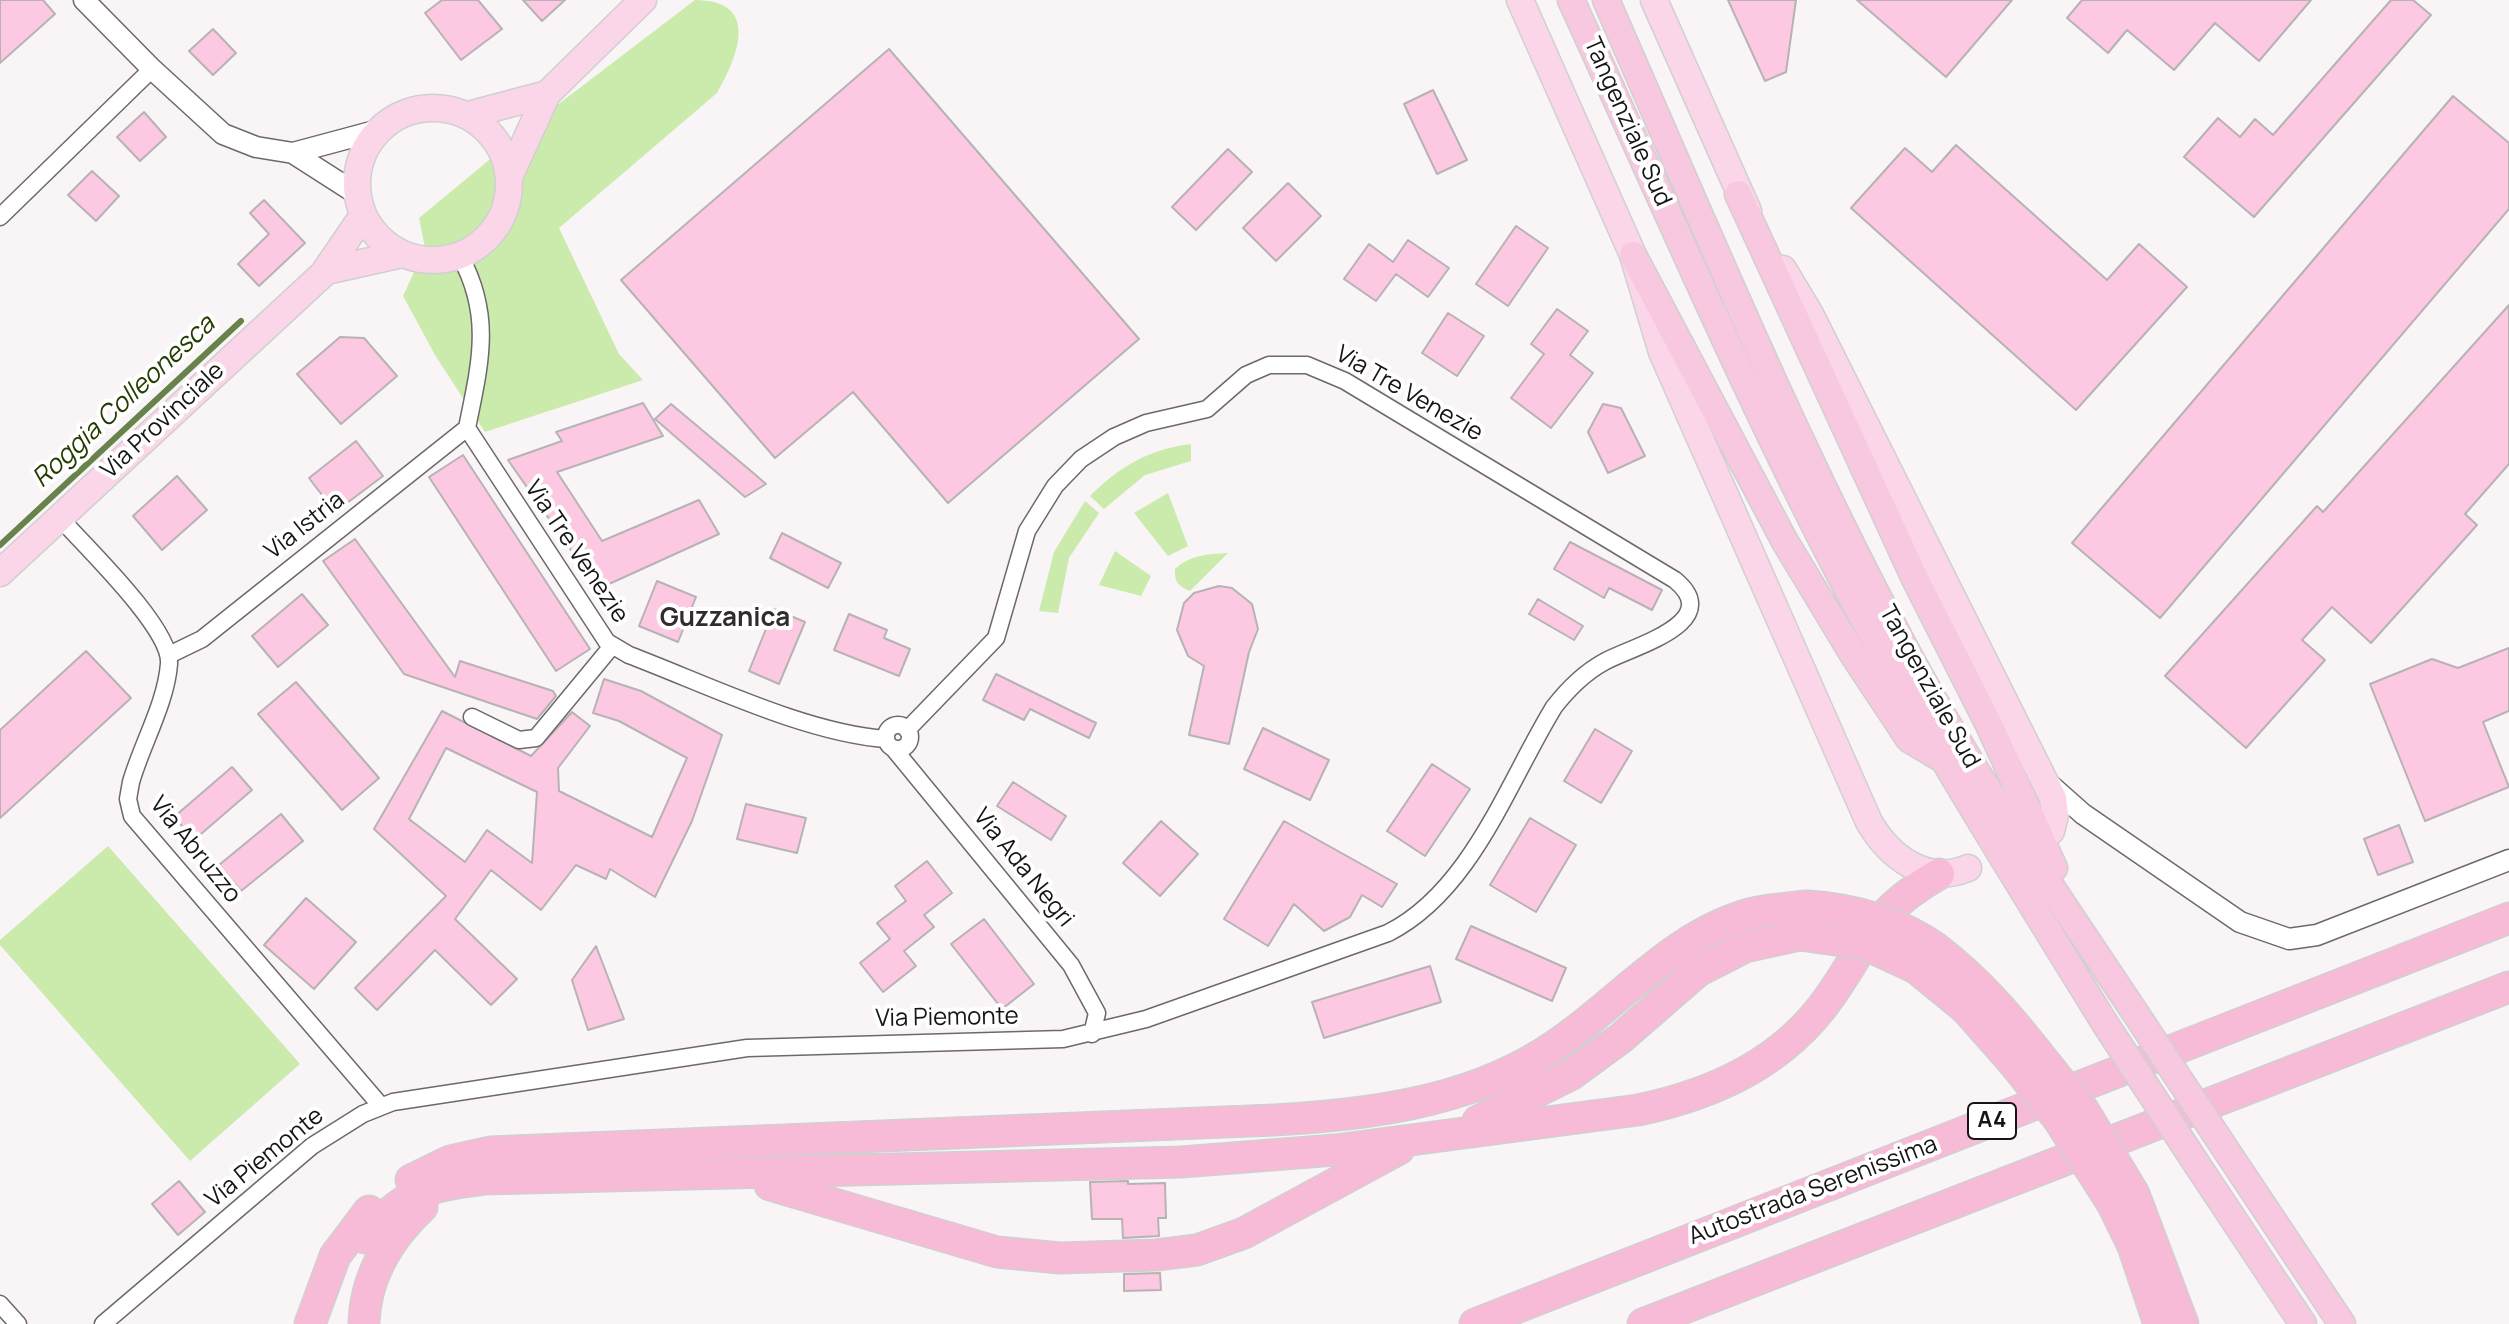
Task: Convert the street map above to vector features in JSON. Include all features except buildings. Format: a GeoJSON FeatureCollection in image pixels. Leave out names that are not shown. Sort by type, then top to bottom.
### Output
{"type":"FeatureCollection","features":[{"type":"Feature","properties":{"kind":"highway","name":"Tangenziale Sud"},"geometry":{"type":"LineString","coordinates":[[1571,0],[1717,320],[1824,543],[1942,759],[2104,1022],[2303,1324]]}},
{"type":"Feature","properties":{"kind":"highway","name":"Tangenziale Sud"},"geometry":{"type":"LineString","coordinates":[[1606,0],[1804,447],[1900,638],[1987,790],[2342,1324]]}},
{"type":"Feature","properties":{"kind":"highway"},"geometry":{"type":"LineString","coordinates":[[1738,194],[1915,579],[1989,725],[2067,896],[2109,974]]}},
{"type":"Feature","properties":{"kind":"highway"},"geometry":{"type":"LineString","coordinates":[[1633,255],[1784,540],[1854,656],[1909,739],[1942,759]]}},
{"type":"Feature","properties":{"kind":"highway"},"geometry":{"type":"LineString","coordinates":[[365,1238],[406,1198],[423,1190],[456,1183],[510,1178],[1147,1164],[1306,1153],[1638,1110],[1684,1100],[1725,1085],[1759,1065],[1800,1032],[1831,996],[1871,929],[1888,909],[1939,874]]}},
{"type":"Feature","properties":{"kind":"highway"},"geometry":{"type":"LineString","coordinates":[[310,1324],[335,1256],[355,1227],[397,1187],[450,1161],[490,1152],[1274,1120],[1384,1109],[1440,1097],[1517,1067],[1576,1033],[1653,966],[1700,937],[1751,914],[1807,906],[1862,913],[1893,924],[1926,958]]}},
{"type":"Feature","properties":{"kind":"highway","name":"Autostrada Serenissima"},"geometry":{"type":"LineString","coordinates":[[1475,1324],[2509,918]]}},
{"type":"Feature","properties":{"kind":"highway"},"geometry":{"type":"LineString","coordinates":[[709,1175],[803,1192],[997,1252],[1060,1258],[1156,1255],[1197,1250],[1232,1238],[1282,1214],[1380,1157],[1502,1112],[1572,1074],[1621,1038],[1698,971],[1745,947],[1800,935],[1864,944],[1926,958],[1965,971],[1998,1003],[2024,1056],[2084,1111],[2183,1324]]}},
{"type":"Feature","properties":{"kind":"highway"},"geometry":{"type":"LineString","coordinates":[[1643,1324],[2509,987]]}},
{"type":"Feature","properties":{"kind":"highway"},"geometry":{"type":"LineString","coordinates":[[364,1324],[372,1280],[388,1246],[421,1208],[456,1183]]}},
{"type":"Feature","properties":{"kind":"highway"},"geometry":{"type":"LineString","coordinates":[[2123,1198],[2133,1246],[2159,1324]]}},
{"type":"Feature","properties":{"kind":"highway"},"geometry":{"type":"LineString","coordinates":[[331,1324],[341,1286],[381,1199]]}},
{"type":"Feature","properties":{"kind":"highway"},"geometry":{"type":"LineString","coordinates":[[2296,1256],[2352,1324]]}},
{"type":"Feature","properties":{"kind":"highway"},"geometry":{"type":"LineString","coordinates":[[2282,1292],[2292,1324]]}},
{"type":"Feature","properties":{"kind":"main road"},"geometry":{"type":"LineString","coordinates":[[509,177],[547,94],[643,0]]}},
{"type":"Feature","properties":{"kind":"main road"},"geometry":{"type":"LineString","coordinates":[[1520,0],[1633,255],[1662,352],[1869,822],[1881,842],[1898,858],[1939,874],[1968,868]]}},
{"type":"Feature","properties":{"kind":"main road"},"geometry":{"type":"LineString","coordinates":[[1654,0],[1738,194],[1810,314],[2044,780],[2055,806],[2051,831]]}},
{"type":"Feature","properties":{"kind":"main road"},"geometry":{"type":"LineString","coordinates":[[375,131],[389,120],[423,109],[468,115],[547,94]]}},
{"type":"Feature","properties":{"kind":"main road"},"geometry":{"type":"LineString","coordinates":[[360,205],[375,235],[402,254],[427,261],[460,256],[476,248],[495,230],[507,207],[509,177],[505,157],[491,135],[468,115]]}},
{"type":"Feature","properties":{"kind":"main road","name":"Via Provinciale"},"geometry":{"type":"LineString","coordinates":[[0,573],[326,271],[360,205],[361,163],[375,131]]}},
{"type":"Feature","properties":{"kind":"main road"},"geometry":{"type":"LineString","coordinates":[[326,271],[402,254]]}},
{"type":"Feature","properties":{"kind":"street"},"geometry":{"type":"LineString","coordinates":[[84,0],[152,69],[223,134],[256,147],[293,153],[375,131]]}},
{"type":"Feature","properties":{"kind":"street"},"geometry":{"type":"LineString","coordinates":[[0,217],[152,69]]}},
{"type":"Feature","properties":{"kind":"street"},"geometry":{"type":"LineString","coordinates":[[293,153],[360,205]]}},
{"type":"Feature","properties":{"kind":"street"},"geometry":{"type":"LineString","coordinates":[[460,256],[480,302],[483,328],[467,428]]}},
{"type":"Feature","properties":{"kind":"street","name":"Via Tre Venezie"},"geometry":{"type":"LineString","coordinates":[[467,428],[596,629],[612,646],[805,721],[844,733],[898,740],[999,633],[1027,531],[1045,499],[1068,471],[1101,445],[1130,429],[1160,418],[1207,409],[1246,375],[1269,365],[1307,365],[1345,381],[1675,580],[1686,591],[1690,602]]}},
{"type":"Feature","properties":{"kind":"street","name":"Via Istria"},"geometry":{"type":"LineString","coordinates":[[169,655],[202,639],[467,428]]}},
{"type":"Feature","properties":{"kind":"street"},"geometry":{"type":"LineString","coordinates":[[59,517],[156,626],[169,655]]}},
{"type":"Feature","properties":{"kind":"street","name":"Via Piemonte"},"geometry":{"type":"LineString","coordinates":[[103,1323],[312,1146],[381,1106],[419,1096],[747,1048],[1063,1039],[1146,1019],[1377,937],[1419,916],[1448,887],[1562,697],[1602,663],[1672,630],[1683,620],[1690,602]]}},
{"type":"Feature","properties":{"kind":"street"},"geometry":{"type":"LineString","coordinates":[[472,717],[519,740],[536,738],[612,646]]}},
{"type":"Feature","properties":{"kind":"street","name":"Via Abruzzo"},"geometry":{"type":"LineString","coordinates":[[169,655],[165,681],[131,782],[128,799],[132,816],[381,1106]]}},
{"type":"Feature","properties":{"kind":"street","name":"Via Ada Negri"},"geometry":{"type":"LineString","coordinates":[[898,740],[919,778],[1071,965],[1097,1013],[1092,1034]]}},
{"type":"Feature","properties":{"kind":"street"},"geometry":{"type":"LineString","coordinates":[[2044,780],[2240,922],[2289,939],[2317,935],[2509,860]]}},
{"type":"Feature","properties":{"kind":"street"},"geometry":{"type":"LineString","coordinates":[[2051,831],[2075,823],[2105,827]]}},
{"type":"Feature","properties":{"kind":"street"},"geometry":{"type":"LineString","coordinates":[[0,1304],[18,1324]]}},
{"type":"Feature","properties":{"kind":"green space"},"geometry":{"type":"Polygon","coordinates":[[[695,0],[716,3],[729,9],[737,20],[737,48],[717,93],[559,228],[619,354],[643,380],[485,432],[435,355],[403,296],[425,248],[419,218],[535,122],[695,0]]]}},
{"type":"Feature","properties":{"kind":"green space"},"geometry":{"type":"Polygon","coordinates":[[[1191,444],[1191,461],[1145,475],[1104,509],[1090,496],[1112,476],[1136,461],[1162,450],[1191,444]]]}},
{"type":"Feature","properties":{"kind":"green space"},"geometry":{"type":"Polygon","coordinates":[[[1168,493],[1188,546],[1168,556],[1134,513],[1168,493]]]}},
{"type":"Feature","properties":{"kind":"green space"},"geometry":{"type":"Polygon","coordinates":[[[1085,501],[1099,513],[1069,558],[1058,613],[1039,611],[1054,552],[1085,501]]]}},
{"type":"Feature","properties":{"kind":"green space"},"geometry":{"type":"Polygon","coordinates":[[[1115,551],[1151,576],[1141,596],[1099,585],[1115,551]]]}},
{"type":"Feature","properties":{"kind":"green space"},"geometry":{"type":"Polygon","coordinates":[[[1228,553],[1190,591],[1178,583],[1175,569],[1187,561],[1228,553]]]}},
{"type":"Feature","properties":{"kind":"green space"},"geometry":{"type":"Polygon","coordinates":[[[108,846],[300,1064],[190,1161],[0,945],[0,940],[108,846]]]}},
{"type":"Feature","properties":{"kind":"waterway","name":"Roggia Colleonesca"},"geometry":{"type":"LineString","coordinates":[[0,545],[241,321]]}},
{"type":"Feature","properties":{"kind":"district","name":"Guzzanica"},"geometry":{"type":"Point","coordinates":[725,619]}}]}
